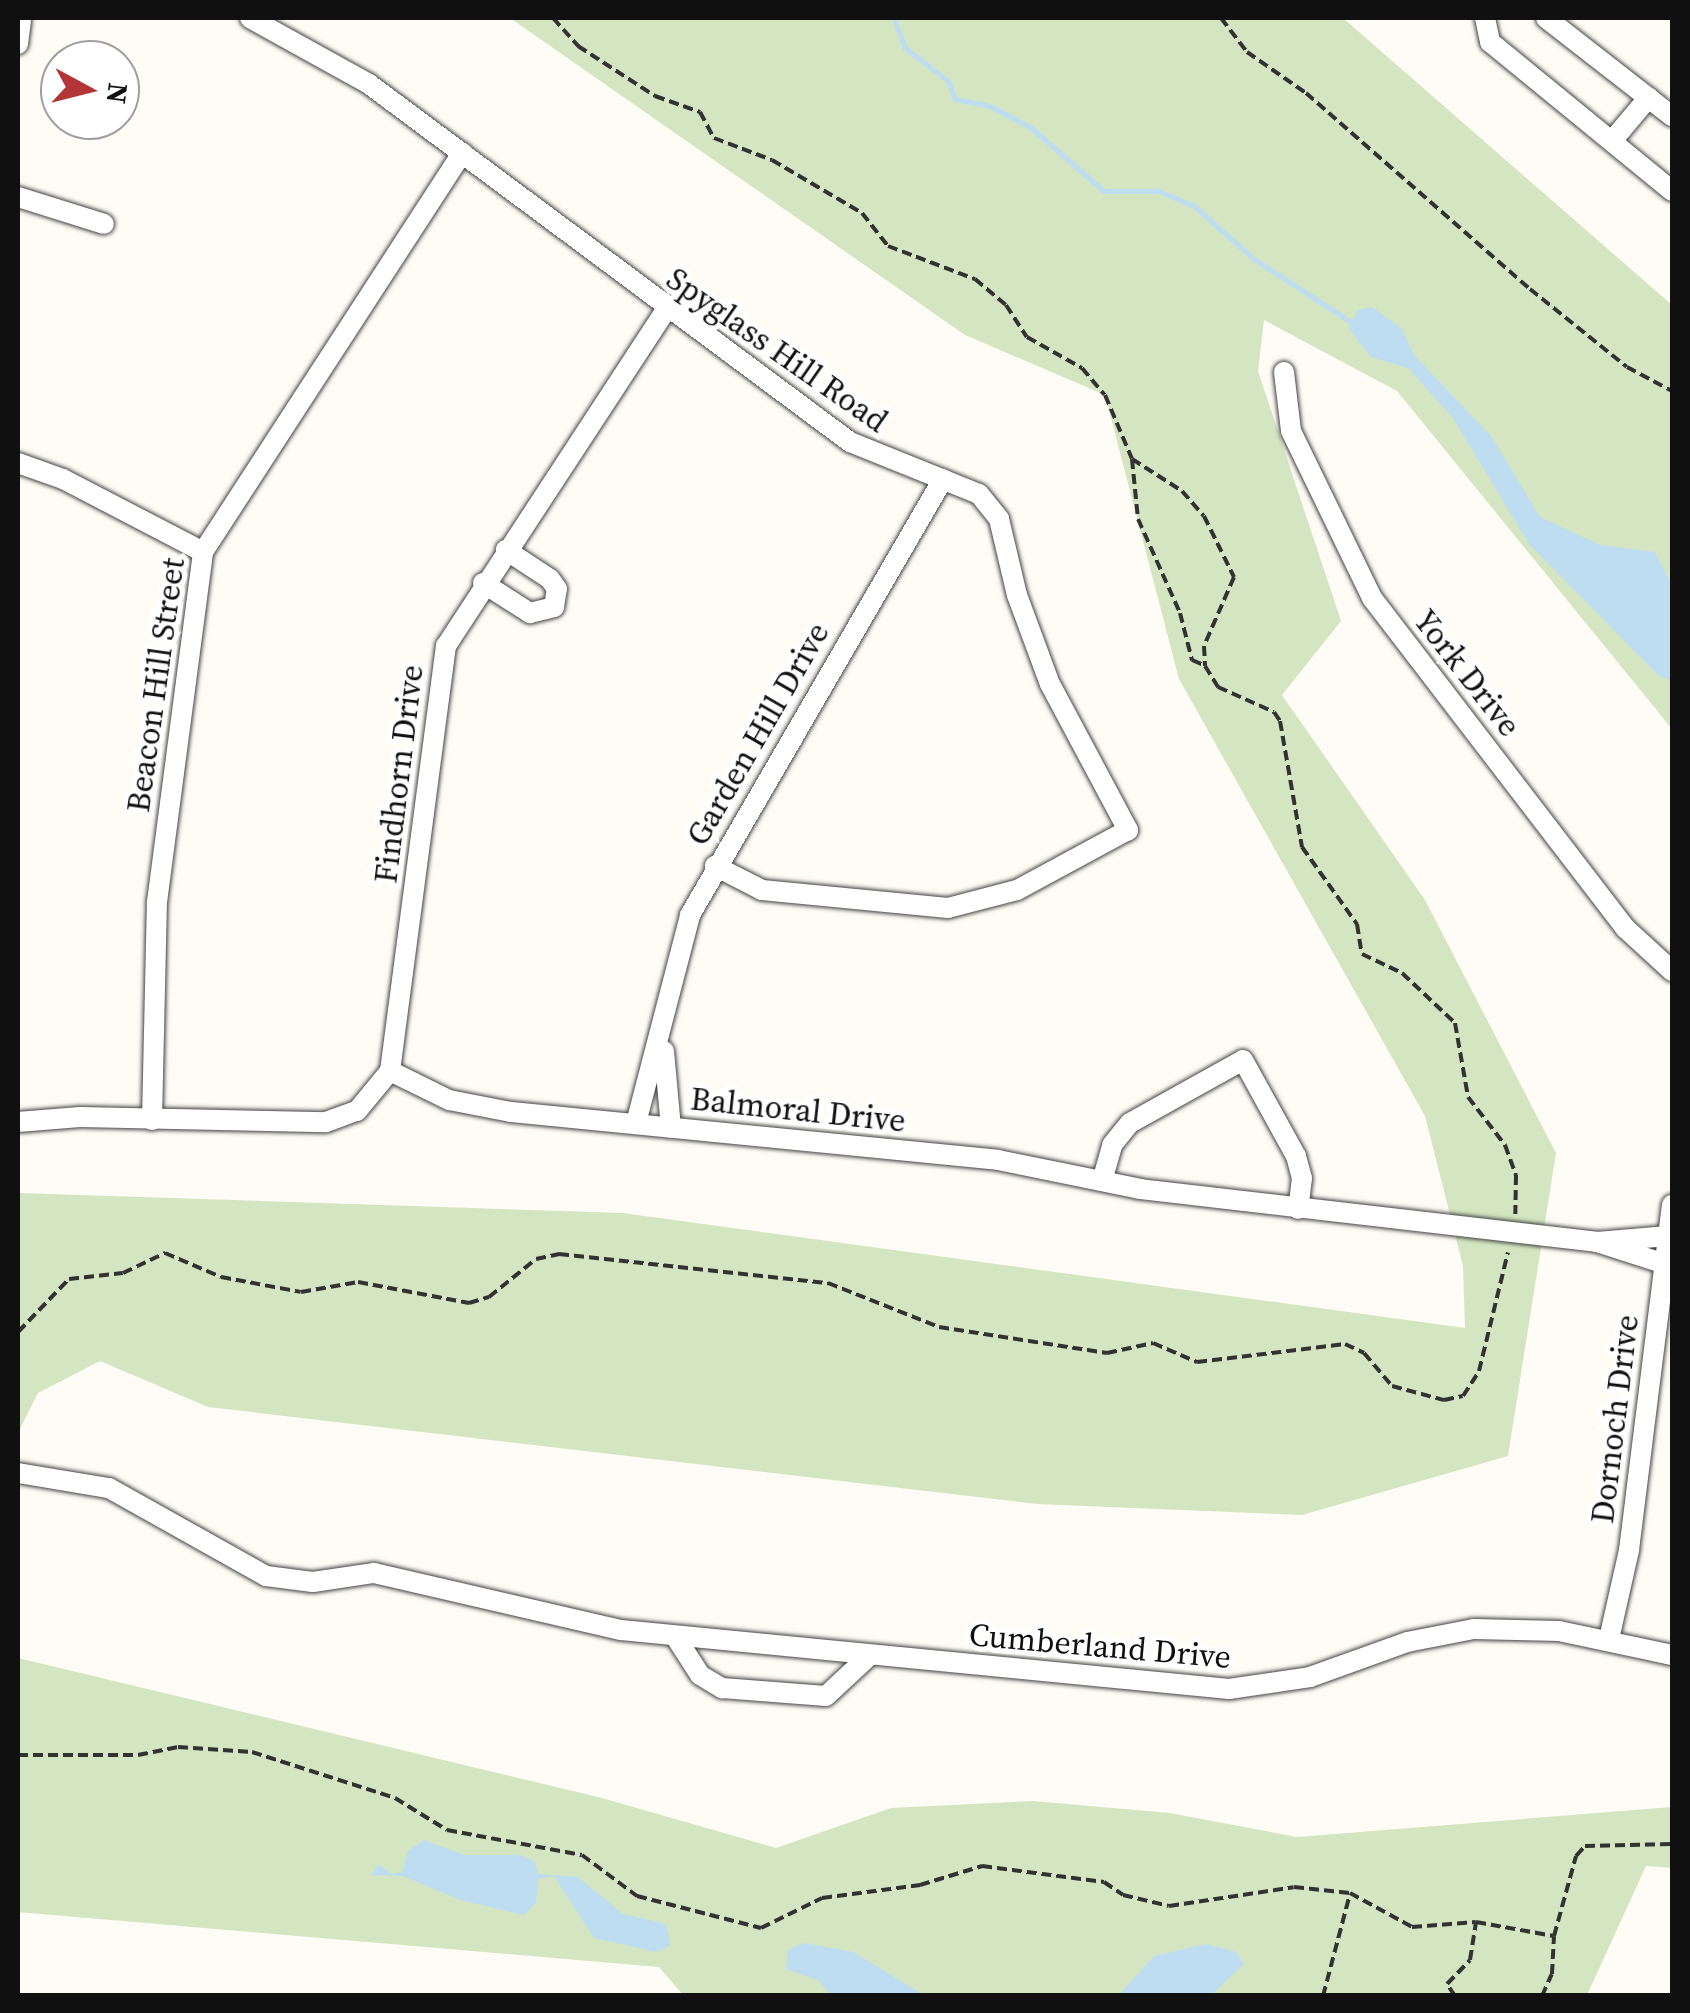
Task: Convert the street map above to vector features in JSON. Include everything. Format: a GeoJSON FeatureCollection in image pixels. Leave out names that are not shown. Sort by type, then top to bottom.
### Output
{"type":"FeatureCollection","features":[{"type":"Feature","properties":{"kind":"street"},"geometry":{"type":"LineString","coordinates":[[18,44],[21,18]]}},
{"type":"Feature","properties":{"kind":"street","name":"Spyglass Hill Road"},"geometry":{"type":"LineString","coordinates":[[250,18],[369,84],[666,310],[868,453],[979,494],[998,520],[1016,595],[1050,684],[1128,830],[1016,890],[948,908],[762,890],[715,866]]}},
{"type":"Feature","properties":{"kind":"street"},"geometry":{"type":"LineString","coordinates":[[1485,18],[1490,42],[1672,191]]}},
{"type":"Feature","properties":{"kind":"street"},"geometry":{"type":"LineString","coordinates":[[1551,19],[1672,116]]}},
{"type":"Feature","properties":{"kind":"street"},"geometry":{"type":"LineString","coordinates":[[1612,141],[1649,97]]}},
{"type":"Feature","properties":{"kind":"street","name":"Beacon Hill Street"},"geometry":{"type":"LineString","coordinates":[[152,1120],[158,902],[203,552],[462,153]]}},
{"type":"Feature","properties":{"kind":"street"},"geometry":{"type":"LineString","coordinates":[[18,197],[104,224]]}},
{"type":"Feature","properties":{"kind":"street","name":"Findhorn Drive"},"geometry":{"type":"LineString","coordinates":[[390,1071],[441,669],[455,626],[666,310]]}},
{"type":"Feature","properties":{"kind":"street","name":"York Drive"},"geometry":{"type":"LineString","coordinates":[[1284,372],[1292,431],[1366,588],[1625,928],[1672,971]]}},
{"type":"Feature","properties":{"kind":"street"},"geometry":{"type":"LineString","coordinates":[[18,462],[203,552]]}},
{"type":"Feature","properties":{"kind":"street","name":"Garden Hill Drive"},"geometry":{"type":"LineString","coordinates":[[636,1123],[690,915],[943,479]]}},
{"type":"Feature","properties":{"kind":"street"},"geometry":{"type":"LineString","coordinates":[[483,583],[530,613],[554,607],[557,589],[550,579],[506,550]]}},
{"type":"Feature","properties":{"kind":"street","name":"Garden Hill Drive"},"geometry":{"type":"LineString","coordinates":[[662,1034],[671,1128]]}},
{"type":"Feature","properties":{"kind":"street"},"geometry":{"type":"LineString","coordinates":[[1102,1181],[1112,1144],[1130,1123],[1243,1060],[1296,1156],[1302,1178],[1298,1209]]}},
{"type":"Feature","properties":{"kind":"street"},"geometry":{"type":"LineString","coordinates":[[18,1122],[326,1122],[356,1111],[390,1071]]}},
{"type":"Feature","properties":{"kind":"street","name":"Balmoral Drive"},"geometry":{"type":"LineString","coordinates":[[390,1071],[478,1107],[978,1157],[1102,1181],[1298,1209],[1597,1242],[1665,1264]]}},
{"type":"Feature","properties":{"kind":"street","name":"Dornoch Drive"},"geometry":{"type":"LineString","coordinates":[[1610,1639],[1629,1550],[1672,1205]]}},
{"type":"Feature","properties":{"kind":"street","name":"Balmoral Drive"},"geometry":{"type":"LineString","coordinates":[[1597,1242],[1668,1236]]}},
{"type":"Feature","properties":{"kind":"street","name":"Cumberland Drive"},"geometry":{"type":"LineString","coordinates":[[18,1473],[109,1488],[266,1576],[312,1582],[374,1572],[621,1630],[675,1636],[1229,1689],[1310,1677],[1407,1642],[1474,1628],[1610,1639],[1672,1656]]}},
{"type":"Feature","properties":{"kind":"street"},"geometry":{"type":"LineString","coordinates":[[675,1636],[708,1682],[740,1690],[826,1696],[870,1655]]}},
{"type":"Feature","properties":{"kind":"path"},"geometry":{"type":"LineString","coordinates":[[553,18],[578,46],[655,96],[700,112],[714,138],[772,160],[862,213],[888,246],[975,279],[1006,305],[1027,336],[1082,368],[1105,395],[1132,459],[1138,519],[1180,613],[1192,660],[1206,666]]}},
{"type":"Feature","properties":{"kind":"path"},"geometry":{"type":"LineString","coordinates":[[1220,18],[1247,52],[1306,93],[1530,290],[1627,367],[1672,390]]}},
{"type":"Feature","properties":{"kind":"path"},"geometry":{"type":"LineString","coordinates":[[18,1332],[70,1279],[123,1273],[165,1253],[221,1277],[301,1292],[358,1282],[469,1303],[489,1297],[536,1259],[559,1254],[828,1283],[939,1327],[1106,1353],[1154,1343],[1197,1362],[1345,1344],[1364,1353],[1392,1386],[1444,1400],[1463,1396],[1480,1372],[1485,1328],[1514,1231],[1516,1174],[1504,1145],[1468,1097],[1456,1023],[1402,973],[1362,954],[1357,924],[1302,847],[1280,721],[1274,712],[1218,687],[1206,666],[1204,646],[1234,577],[1204,516],[1182,491],[1132,459]]}},
{"type":"Feature","properties":{"kind":"path"},"geometry":{"type":"LineString","coordinates":[[18,1755],[138,1755],[178,1747],[252,1752],[395,1798],[447,1830],[582,1854],[637,1896],[762,1928],[822,1898],[920,1886],[982,1866],[1104,1882],[1124,1896],[1170,1906],[1294,1886],[1350,1894],[1412,1928],[1476,1922],[1554,1936]]}},
{"type":"Feature","properties":{"kind":"path"},"geometry":{"type":"LineString","coordinates":[[1542,1996],[1552,1974],[1554,1936],[1576,1856],[1585,1846],[1672,1844]]}},
{"type":"Feature","properties":{"kind":"path"},"geometry":{"type":"LineString","coordinates":[[1322,1996],[1350,1894]]}},
{"type":"Feature","properties":{"kind":"path"},"geometry":{"type":"LineString","coordinates":[[1455,1996],[1447,1984],[1470,1960],[1476,1922]]}},
{"type":"Feature","properties":{"kind":"green space"},"geometry":{"type":"Polygon","coordinates":[[[510,18],[1343,18],[1672,305],[1672,729],[1397,391],[1264,320],[1258,371],[1341,621],[1282,695],[1425,900],[1556,1153],[1508,1456],[1302,1515],[1037,1504],[208,1407],[100,1361],[38,1393],[18,1433],[18,1193],[623,1213],[1465,1328],[1463,1266],[1425,1116],[1179,679],[1105,395],[965,335],[510,18]]]}},
{"type":"Feature","properties":{"kind":"green space"},"geometry":{"type":"Polygon","coordinates":[[[18,1658],[602,1798],[776,1848],[891,1808],[1033,1801],[1170,1813],[1297,1837],[1672,1807],[1672,1868],[1646,1866],[1587,1995],[683,1995],[659,1967],[18,1912],[18,1658]]]}},
{"type":"Feature","properties":{"kind":"water"},"geometry":{"type":"Polygon","coordinates":[[[1372,307],[1402,329],[1414,355],[1491,436],[1540,517],[1600,545],[1655,552],[1672,585],[1672,681],[1658,675],[1529,544],[1453,418],[1408,368],[1371,357],[1349,329],[1358,310],[1372,307]]]}},
{"type":"Feature","properties":{"kind":"water"},"geometry":{"type":"Polygon","coordinates":[[[424,1840],[464,1855],[521,1855],[535,1862],[538,1874],[578,1877],[623,1914],[666,1924],[670,1946],[656,1952],[594,1938],[554,1876],[538,1879],[536,1902],[524,1915],[460,1900],[403,1876],[371,1875],[378,1864],[392,1874],[402,1872],[408,1851],[424,1840]]]}},
{"type":"Feature","properties":{"kind":"water"},"geometry":{"type":"Polygon","coordinates":[[[804,1943],[853,1952],[924,1995],[831,1995],[818,1980],[786,1969],[788,1950],[804,1943]]]}},
{"type":"Feature","properties":{"kind":"water"},"geometry":{"type":"Polygon","coordinates":[[[1206,1944],[1236,1952],[1244,1964],[1211,1995],[1119,1995],[1154,1956],[1206,1944]]]}},
{"type":"Feature","properties":{"kind":"waterway"},"geometry":{"type":"LineString","coordinates":[[894,18],[905,48],[948,81],[955,99],[990,106],[1030,127],[1104,191],[1159,191],[1194,206],[1254,259],[1352,323]]}}]}
